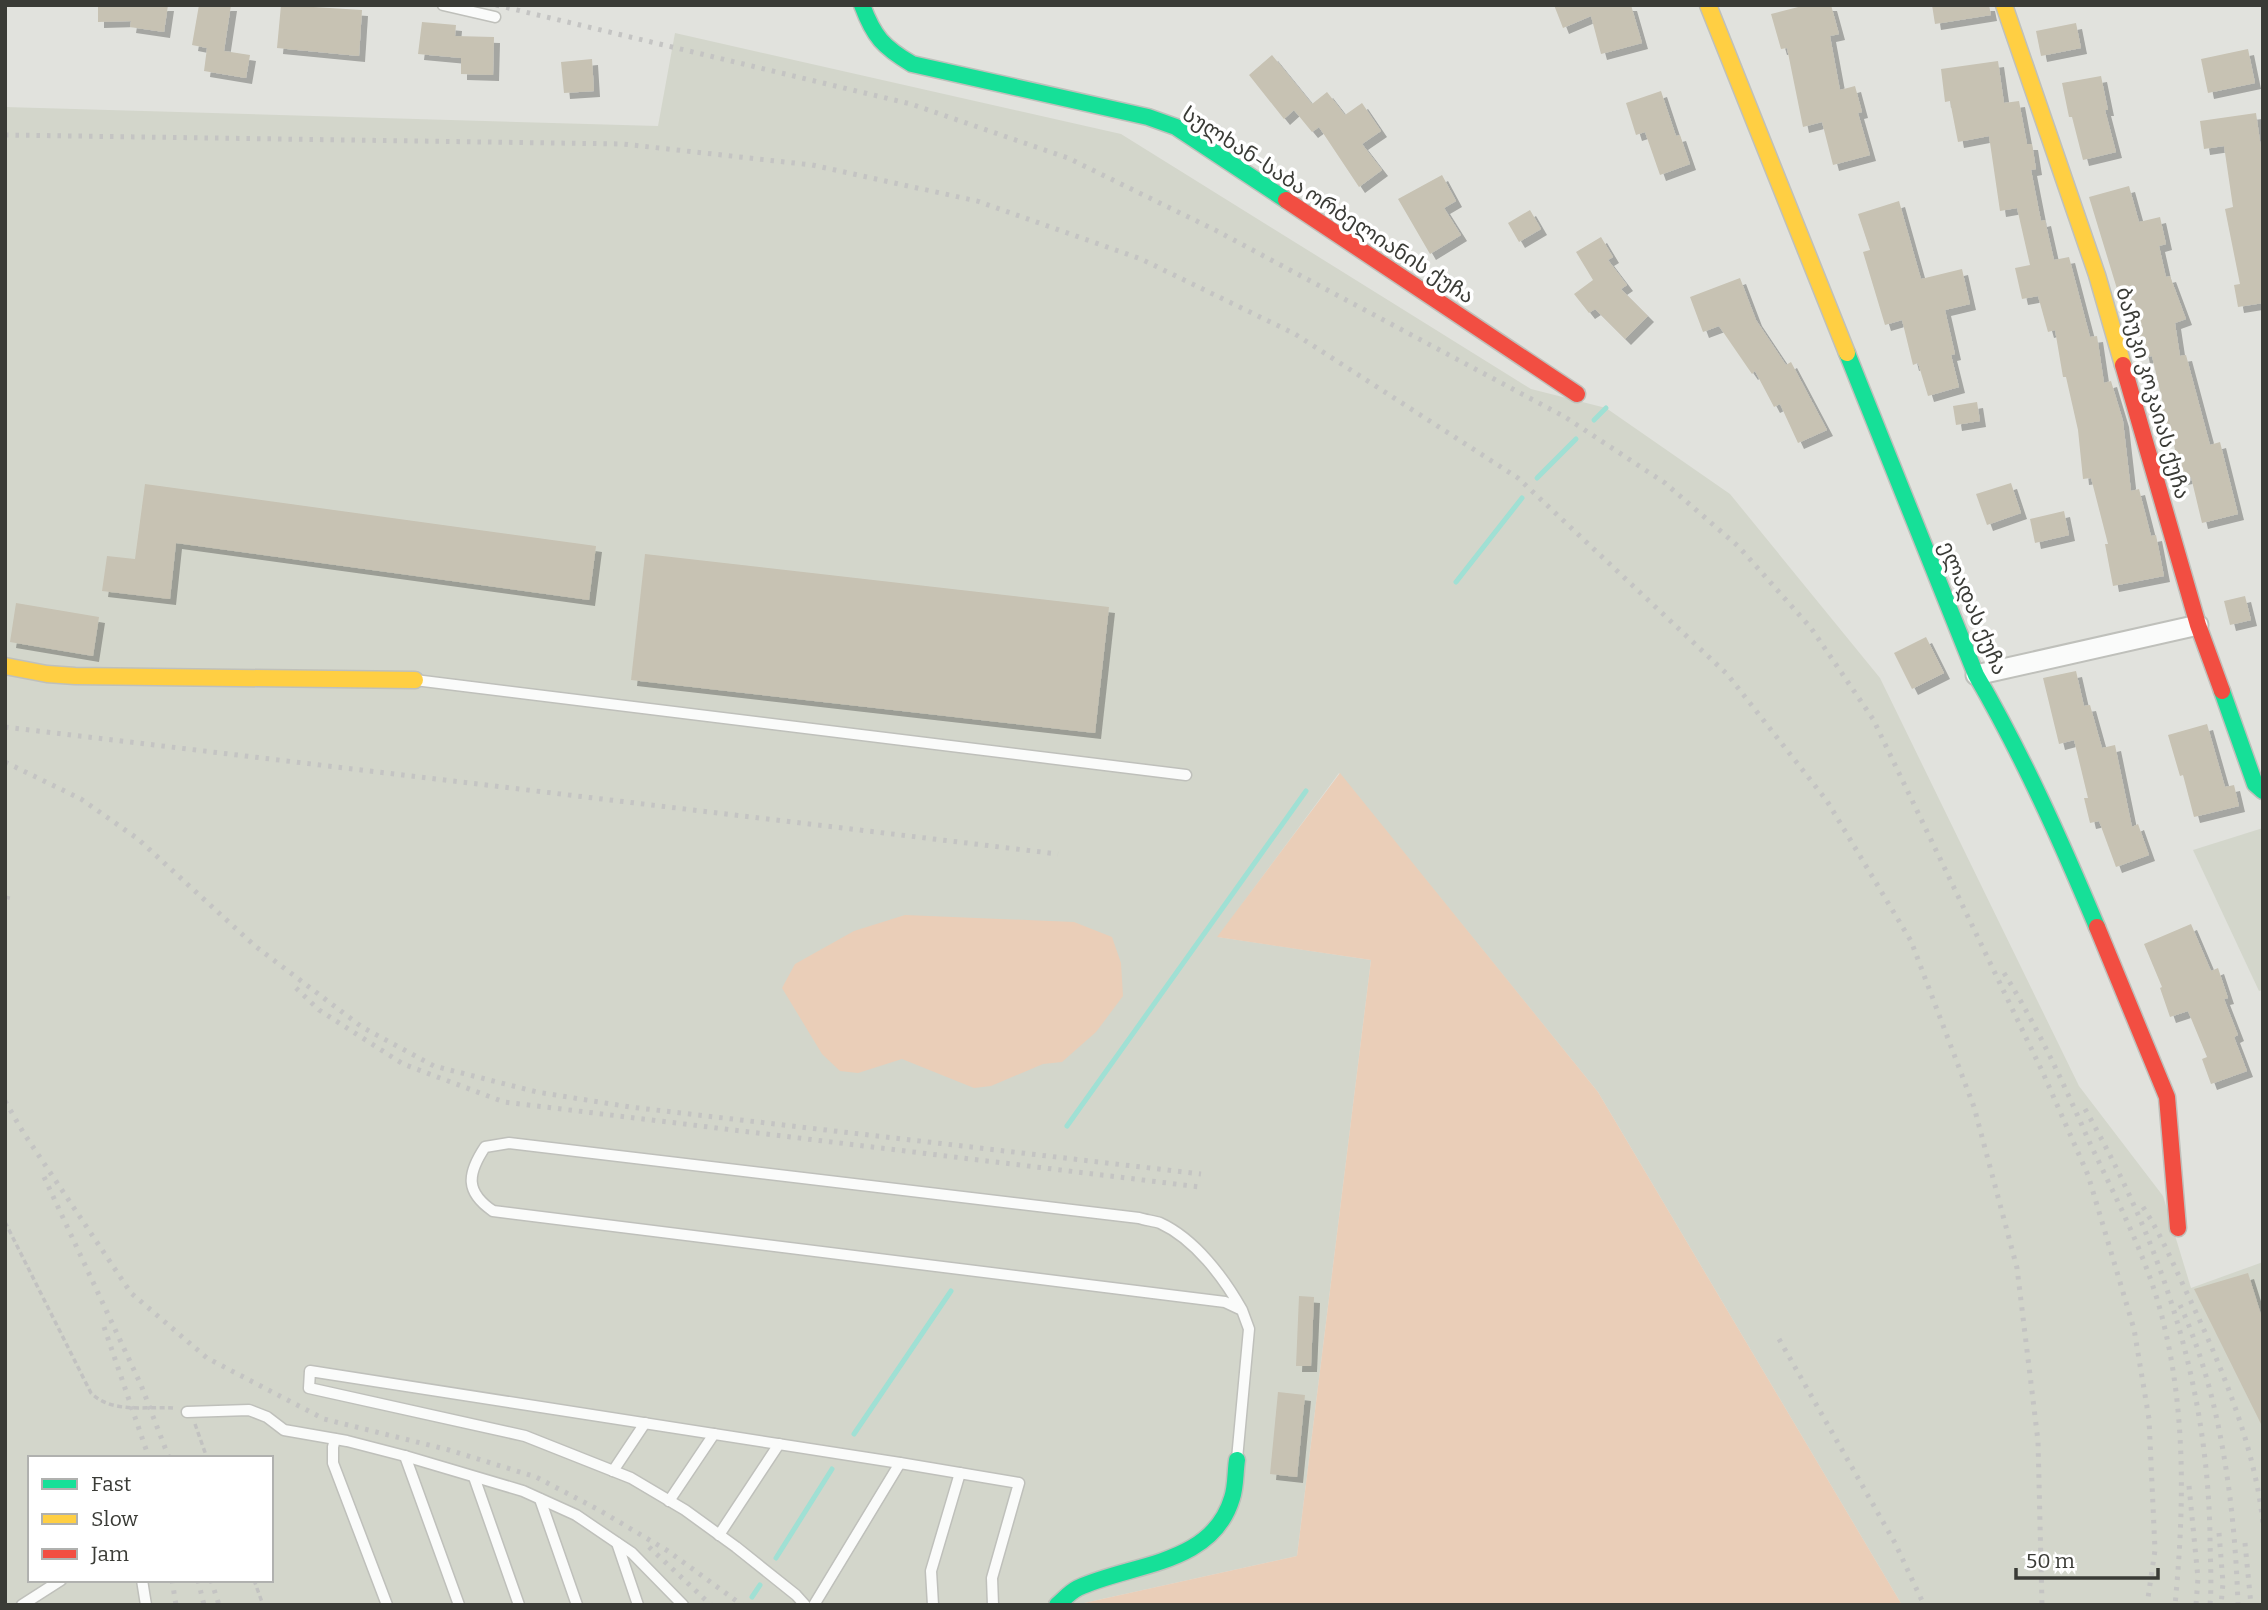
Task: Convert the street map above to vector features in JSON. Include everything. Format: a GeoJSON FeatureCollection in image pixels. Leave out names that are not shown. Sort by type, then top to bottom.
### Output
{"type":"FeatureCollection","features":[{"type":"Feature","properties":{"kind":"street","name":"სულხან-საბა ორბელიანის ქუჩა"},"geometry":{"type":"LineString","coordinates":[[862,5],[880,45],[912,64],[1148,117],[1176,127],[1577,394]]}},
{"type":"Feature","properties":{"kind":"street","name":"ელადას ქუჩა"},"geometry":{"type":"LineString","coordinates":[[1708,5],[1976,675],[2001,718],[2060,837],[2167,1097],[2178,1228]]}},
{"type":"Feature","properties":{"kind":"street","name":"ბაჩუკი კოკაიას ქუჩა"},"geometry":{"type":"LineString","coordinates":[[2004,5],[2097,275],[2198,625],[2255,784],[2263,791]]}},
{"type":"Feature","properties":{"kind":"street"},"geometry":{"type":"LineString","coordinates":[[1976,675],[2198,625]]}},
{"type":"Feature","properties":{"kind":"street"},"geometry":{"type":"LineString","coordinates":[[5,666],[75,676],[415,680]]}},
{"type":"Feature","properties":{"kind":"street"},"geometry":{"type":"LineString","coordinates":[[1057,1605],[1076,1589],[1144,1569],[1172,1558],[1199,1542],[1220,1525],[1232,1500],[1237,1460]]}},
{"type":"Feature","properties":{"kind":"lane"},"geometry":{"type":"LineString","coordinates":[[443,5],[495,17]]}},
{"type":"Feature","properties":{"kind":"lane"},"geometry":{"type":"LineString","coordinates":[[415,680],[1186,775]]}},
{"type":"Feature","properties":{"kind":"lane"},"geometry":{"type":"LineString","coordinates":[[1237,1460],[1249,1329],[1242,1310],[1232,1292],[1186,1239],[1159,1223],[1139,1218],[509,1143],[485,1147],[471,1177],[473,1191],[479,1202],[493,1211],[1225,1302],[1242,1310]]}},
{"type":"Feature","properties":{"kind":"lane"},"geometry":{"type":"LineString","coordinates":[[806,1605],[719,1535],[631,1478],[525,1436],[309,1388],[310,1371],[1019,1483],[992,1578],[993,1605]]}},
{"type":"Feature","properties":{"kind":"lane"},"geometry":{"type":"LineString","coordinates":[[187,1412],[249,1409],[267,1417],[284,1430],[405,1456],[523,1491],[576,1515],[617,1542],[632,1553],[683,1605]]}},
{"type":"Feature","properties":{"kind":"lane"},"geometry":{"type":"LineString","coordinates":[[613,1471],[645,1423]]}},
{"type":"Feature","properties":{"kind":"lane"},"geometry":{"type":"LineString","coordinates":[[669,1501],[714,1434]]}},
{"type":"Feature","properties":{"kind":"lane"},"geometry":{"type":"LineString","coordinates":[[335,1439],[332,1447],[333,1463],[387,1605]]}},
{"type":"Feature","properties":{"kind":"lane"},"geometry":{"type":"LineString","coordinates":[[719,1535],[779,1444]]}},
{"type":"Feature","properties":{"kind":"lane"},"geometry":{"type":"LineString","coordinates":[[405,1456],[459,1605]]}},
{"type":"Feature","properties":{"kind":"lane"},"geometry":{"type":"LineString","coordinates":[[814,1605],[900,1463]]}},
{"type":"Feature","properties":{"kind":"lane"},"geometry":{"type":"LineString","coordinates":[[933,1605],[930,1571],[960,1473]]}},
{"type":"Feature","properties":{"kind":"lane"},"geometry":{"type":"LineString","coordinates":[[474,1477],[519,1605]]}},
{"type":"Feature","properties":{"kind":"lane"},"geometry":{"type":"LineString","coordinates":[[540,1499],[578,1605]]}},
{"type":"Feature","properties":{"kind":"lane"},"geometry":{"type":"LineString","coordinates":[[617,1542],[638,1605]]}},
{"type":"Feature","properties":{"kind":"lane"},"geometry":{"type":"LineString","coordinates":[[22,1605],[58,1582]]}},
{"type":"Feature","properties":{"kind":"lane"},"geometry":{"type":"LineString","coordinates":[[142,1582],[146,1605]]}},
{"type":"Feature","properties":{"kind":"path"},"geometry":{"type":"LineString","coordinates":[[5,897],[13,899]]}},
{"type":"Feature","properties":{"kind":"path"},"geometry":{"type":"LineString","coordinates":[[5,1222],[91,1393],[100,1402],[112,1406],[174,1408],[187,1412],[194,1422],[206,1456]]}},
{"type":"Feature","properties":{"kind":"path"},"geometry":{"type":"LineString","coordinates":[[255,1582],[263,1605]]}},
{"type":"Feature","properties":{"kind":"shaded area"},"geometry":{"type":"Polygon","coordinates":[[[675,33],[1121,134],[1531,389],[1606,408],[1730,494],[1880,678],[2079,1086],[2163,1196],[2191,1288],[2263,1262],[2263,1605],[1902,1605],[1598,1092],[1339,773],[1218,937],[1371,960],[1297,1556],[1075,1605],[5,1605],[5,107],[658,126],[675,33]]]}},
{"type":"Feature","properties":{"kind":"shaded area"},"geometry":{"type":"Polygon","coordinates":[[[1340,773],[1598,1092],[1902,1605],[1075,1605],[1297,1556],[1371,960],[1217,937],[1340,773]]]}},
{"type":"Feature","properties":{"kind":"shaded area"},"geometry":{"type":"Polygon","coordinates":[[[2263,828],[2263,990],[2259,991],[2193,850],[2263,828]]]}},
{"type":"Feature","properties":{"kind":"shaded area"},"geometry":{"type":"Polygon","coordinates":[[[905,915],[1074,922],[1112,937],[1121,963],[1123,996],[1096,1032],[1062,1062],[1043,1064],[991,1086],[974,1088],[902,1059],[858,1073],[840,1071],[822,1054],[782,988],[795,964],[854,931],[905,915]]]}},
{"type":"Feature","properties":{"kind":"building"},"geometry":{"type":"Polygon","coordinates":[[[98,5],[168,5],[164,32],[130,27],[131,21],[98,22],[98,5]]]}},
{"type":"Feature","properties":{"kind":"building"},"geometry":{"type":"Polygon","coordinates":[[[199,5],[231,5],[224,51],[250,55],[246,78],[204,71],[207,48],[192,45],[199,5]]]}},
{"type":"Feature","properties":{"kind":"building"},"geometry":{"type":"Polygon","coordinates":[[[281,5],[362,10],[359,56],[277,48],[281,5]]]}},
{"type":"Feature","properties":{"kind":"building"},"geometry":{"type":"Polygon","coordinates":[[[1554,5],[1631,5],[1642,43],[1601,54],[1591,16],[1563,28],[1554,5]]]}},
{"type":"Feature","properties":{"kind":"building"},"geometry":{"type":"Polygon","coordinates":[[[1806,5],[1831,5],[1839,34],[1830,36],[1840,90],[1855,86],[1862,112],[1858,113],[1870,155],[1833,165],[1822,122],[1803,127],[1787,48],[1781,49],[1771,14],[1806,5]]]}},
{"type":"Feature","properties":{"kind":"building"},"geometry":{"type":"Polygon","coordinates":[[[1932,5],[1989,5],[1991,15],[1935,24],[1932,5]]]}},
{"type":"Feature","properties":{"kind":"building"},"geometry":{"type":"Polygon","coordinates":[[[422,22],[456,25],[455,36],[494,37],[493,75],[461,74],[461,58],[418,54],[422,22]]]}},
{"type":"Feature","properties":{"kind":"building"},"geometry":{"type":"Polygon","coordinates":[[[2076,23],[2081,48],[2041,56],[2036,31],[2076,23]]]}},
{"type":"Feature","properties":{"kind":"building"},"geometry":{"type":"Polygon","coordinates":[[[2248,49],[2255,83],[2208,93],[2201,59],[2248,49]]]}},
{"type":"Feature","properties":{"kind":"building"},"geometry":{"type":"Polygon","coordinates":[[[1272,55],[1312,104],[1327,92],[1345,115],[1362,103],[1381,131],[1362,144],[1382,170],[1359,187],[1319,127],[1312,132],[1294,110],[1284,119],[1249,75],[1272,55]]]}},
{"type":"Feature","properties":{"kind":"building"},"geometry":{"type":"Polygon","coordinates":[[[592,59],[594,91],[564,93],[561,62],[592,59]]]}},
{"type":"Feature","properties":{"kind":"building"},"geometry":{"type":"Polygon","coordinates":[[[1998,61],[2004,103],[2019,101],[2027,144],[2032,144],[2036,169],[2031,170],[2041,221],[2045,220],[2054,260],[2069,257],[2090,337],[2097,336],[2104,383],[2111,381],[2123,421],[2131,491],[2139,489],[2151,536],[2156,535],[2164,576],[2113,586],[2105,544],[2108,544],[2091,478],[2083,479],[2078,430],[2066,377],[2063,377],[2055,330],[2048,332],[2038,296],[2022,299],[2015,268],[2030,265],[2017,208],[2000,211],[1989,136],[1958,142],[1950,101],[1945,102],[1941,69],[1998,61]]]}},
{"type":"Feature","properties":{"kind":"building"},"geometry":{"type":"Polygon","coordinates":[[[2101,76],[2108,110],[2105,110],[2116,152],[2083,160],[2072,117],[2069,117],[2062,83],[2101,76]]]}},
{"type":"Feature","properties":{"kind":"building"},"geometry":{"type":"Polygon","coordinates":[[[1661,91],[1676,136],[1680,135],[1690,164],[1660,175],[1645,132],[1636,135],[1626,103],[1661,91]]]}},
{"type":"Feature","properties":{"kind":"building"},"geometry":{"type":"Polygon","coordinates":[[[2256,113],[2263,162],[2263,303],[2238,307],[2234,285],[2240,284],[2225,209],[2233,207],[2224,146],[2204,149],[2200,121],[2256,113]]]}},
{"type":"Feature","properties":{"kind":"building"},"geometry":{"type":"Polygon","coordinates":[[[1442,175],[1456,201],[1444,208],[1461,235],[1430,254],[1398,199],[1442,175]]]}},
{"type":"Feature","properties":{"kind":"building"},"geometry":{"type":"Polygon","coordinates":[[[2129,186],[2139,222],[2160,217],[2166,244],[2159,246],[2166,277],[2170,276],[2186,319],[2175,323],[2180,356],[2186,355],[2210,445],[2220,442],[2238,514],[2202,523],[2191,477],[2182,479],[2171,433],[2161,436],[2154,406],[2163,404],[2152,356],[2144,358],[2137,322],[2128,325],[2089,197],[2129,186]]]}},
{"type":"Feature","properties":{"kind":"building"},"geometry":{"type":"Polygon","coordinates":[[[1899,201],[1921,279],[1962,269],[1970,304],[1945,310],[1955,354],[1951,355],[1959,387],[1928,396],[1918,363],[1913,365],[1902,320],[1885,325],[1863,252],[1870,250],[1858,214],[1899,201]]]}},
{"type":"Feature","properties":{"kind":"building"},"geometry":{"type":"Polygon","coordinates":[[[1530,210],[1541,229],[1519,242],[1508,223],[1530,210]]]}},
{"type":"Feature","properties":{"kind":"building"},"geometry":{"type":"Polygon","coordinates":[[[1601,237],[1613,257],[1608,260],[1627,285],[1621,289],[1648,316],[1625,339],[1595,309],[1589,313],[1574,294],[1593,280],[1576,252],[1601,237]]]}},
{"type":"Feature","properties":{"kind":"building"},"geometry":{"type":"Polygon","coordinates":[[[1740,278],[1756,320],[1786,365],[1791,362],[1827,430],[1798,443],[1780,404],[1774,407],[1755,371],[1752,374],[1719,326],[1703,332],[1690,297],[1740,278]]]}},
{"type":"Feature","properties":{"kind":"building"},"geometry":{"type":"Polygon","coordinates":[[[1977,402],[1980,421],[1956,425],[1953,406],[1977,402]]]}},
{"type":"Feature","properties":{"kind":"building"},"geometry":{"type":"Polygon","coordinates":[[[2011,483],[2021,513],[1987,525],[1976,494],[2011,483]]]}},
{"type":"Feature","properties":{"kind":"building"},"geometry":{"type":"Polygon","coordinates":[[[145,484],[596,546],[589,600],[176,543],[170,599],[102,591],[107,556],[135,559],[145,484]]]}},
{"type":"Feature","properties":{"kind":"building"},"geometry":{"type":"Polygon","coordinates":[[[2064,511],[2069,535],[2035,543],[2030,519],[2064,511]]]}},
{"type":"Feature","properties":{"kind":"building"},"geometry":{"type":"Polygon","coordinates":[[[645,554],[1109,607],[1095,733],[631,680],[645,554]]]}},
{"type":"Feature","properties":{"kind":"building"},"geometry":{"type":"Polygon","coordinates":[[[2245,596],[2251,620],[2230,625],[2224,601],[2245,596]]]}},
{"type":"Feature","properties":{"kind":"building"},"geometry":{"type":"Polygon","coordinates":[[[16,603],[99,617],[93,656],[10,642],[16,603]]]}},
{"type":"Feature","properties":{"kind":"building"},"geometry":{"type":"Polygon","coordinates":[[[1926,637],[1944,673],[1912,689],[1894,653],[1926,637]]]}},
{"type":"Feature","properties":{"kind":"building"},"geometry":{"type":"Polygon","coordinates":[[[2076,671],[2084,706],[2090,705],[2102,748],[2115,745],[2132,827],[2138,824],[2149,855],[2116,867],[2099,821],[2090,823],[2084,798],[2088,798],[2074,740],[2059,744],[2043,678],[2076,671]]]}},
{"type":"Feature","properties":{"kind":"building"},"geometry":{"type":"Polygon","coordinates":[[[2207,724],[2225,787],[2234,785],[2239,806],[2194,817],[2183,775],[2180,776],[2168,735],[2207,724]]]}},
{"type":"Feature","properties":{"kind":"building"},"geometry":{"type":"Polygon","coordinates":[[[2191,924],[2211,971],[2218,968],[2228,998],[2224,999],[2238,1035],[2234,1037],[2247,1071],[2211,1084],[2202,1059],[2207,1057],[2188,1011],[2170,1017],[2160,988],[2162,987],[2144,944],[2191,924]]]}},
{"type":"Feature","properties":{"kind":"building"},"geometry":{"type":"Polygon","coordinates":[[[2248,1273],[2263,1321],[2263,1428],[2194,1289],[2248,1273]]]}},
{"type":"Feature","properties":{"kind":"building"},"geometry":{"type":"Polygon","coordinates":[[[1299,1296],[1314,1297],[1311,1366],[1296,1366],[1299,1296]]]}},
{"type":"Feature","properties":{"kind":"building"},"geometry":{"type":"Polygon","coordinates":[[[1278,1392],[1305,1395],[1297,1477],[1270,1474],[1278,1392]]]}},
{"type":"Feature","properties":{"kind":"waterway"},"geometry":{"type":"LineString","coordinates":[[1594,420],[1606,408]]}},
{"type":"Feature","properties":{"kind":"waterway"},"geometry":{"type":"LineString","coordinates":[[1537,478],[1576,439]]}},
{"type":"Feature","properties":{"kind":"waterway"},"geometry":{"type":"LineString","coordinates":[[1456,582],[1522,498]]}},
{"type":"Feature","properties":{"kind":"waterway"},"geometry":{"type":"LineString","coordinates":[[1067,1126],[1306,791]]}},
{"type":"Feature","properties":{"kind":"waterway"},"geometry":{"type":"LineString","coordinates":[[854,1434],[951,1291]]}},
{"type":"Feature","properties":{"kind":"waterway"},"geometry":{"type":"LineString","coordinates":[[776,1558],[832,1469]]}},
{"type":"Feature","properties":{"kind":"waterway"},"geometry":{"type":"LineString","coordinates":[[752,1597],[760,1585]]}},
{"type":"Feature","properties":{"kind":"railway"},"geometry":{"type":"LineString","coordinates":[[496,5],[911,104],[1068,158],[1217,231],[1565,417],[1665,483],[1739,547],[1811,628],[1873,719],[2043,1073],[2088,1175],[2134,1329],[2149,1419],[2155,1550],[2147,1605]]}},
{"type":"Feature","properties":{"kind":"railway"},"geometry":{"type":"LineString","coordinates":[[5,135],[623,144],[812,165],[977,201],[1141,259],[1295,334],[1518,478],[1727,674],[1827,801],[1911,941],[1974,1107],[2017,1268],[2038,1441],[2042,1605]]}},
{"type":"Feature","properties":{"kind":"railway"},"geometry":{"type":"LineString","coordinates":[[5,727],[1058,854]]}},
{"type":"Feature","properties":{"kind":"railway"},"geometry":{"type":"LineString","coordinates":[[5,762],[81,799],[138,839],[255,946],[362,1027],[434,1066],[537,1092],[630,1107],[1201,1174]]}},
{"type":"Feature","properties":{"kind":"railway"},"geometry":{"type":"LineString","coordinates":[[2004,973],[2028,1013],[2059,1075],[2131,1230],[2158,1301],[2171,1359],[2180,1429],[2181,1500],[2175,1605]]}},
{"type":"Feature","properties":{"kind":"railway"},"geometry":{"type":"LineString","coordinates":[[296,988],[319,1010],[403,1064],[504,1102],[1200,1187]]}},
{"type":"Feature","properties":{"kind":"railway"},"geometry":{"type":"LineString","coordinates":[[5,1101],[131,1293],[207,1358],[324,1419],[449,1450],[536,1477],[668,1551],[742,1605]]}},
{"type":"Feature","properties":{"kind":"railway"},"geometry":{"type":"LineString","coordinates":[[2085,1109],[2112,1159],[2157,1262],[2189,1367],[2207,1478],[2210,1605]]}},
{"type":"Feature","properties":{"kind":"railway"},"geometry":{"type":"LineString","coordinates":[[44,1177],[141,1385],[168,1456]]}},
{"type":"Feature","properties":{"kind":"railway"},"geometry":{"type":"LineString","coordinates":[[2143,1207],[2198,1316],[2223,1374],[2244,1434],[2259,1494],[2263,1524]]}},
{"type":"Feature","properties":{"kind":"railway"},"geometry":{"type":"LineString","coordinates":[[2180,1305],[2194,1339],[2216,1413],[2229,1491],[2238,1605]]}},
{"type":"Feature","properties":{"kind":"railway"},"geometry":{"type":"LineString","coordinates":[[104,1327],[148,1456]]}},
{"type":"Feature","properties":{"kind":"railway"},"geometry":{"type":"LineString","coordinates":[[1779,1339],[1895,1543],[1924,1605]]}},
{"type":"Feature","properties":{"kind":"railway"},"geometry":{"type":"LineString","coordinates":[[2189,1486],[2198,1578],[2196,1605]]}},
{"type":"Feature","properties":{"kind":"railway"},"geometry":{"type":"LineString","coordinates":[[2219,1533],[2223,1583],[2221,1605]]}},
{"type":"Feature","properties":{"kind":"railway"},"geometry":{"type":"LineString","coordinates":[[2245,1543],[2251,1605]]}},
{"type":"Feature","properties":{"kind":"railway"},"geometry":{"type":"LineString","coordinates":[[649,1547],[711,1605]]}},
{"type":"Feature","properties":{"kind":"railway"},"geometry":{"type":"LineString","coordinates":[[172,1582],[176,1605]]}},
{"type":"Feature","properties":{"kind":"railway"},"geometry":{"type":"LineString","coordinates":[[198,1582],[204,1605]]}},
{"type":"Feature","properties":{"kind":"railway"},"geometry":{"type":"LineString","coordinates":[[212,1582],[219,1605]]}},
{"type":"Feature","properties":{"kind":"traffic: fast"},"geometry":{"type":"LineString","coordinates":[[862,5],[881,40],[912,64],[1148,117],[1176,127],[1286,200]]}},
{"type":"Feature","properties":{"kind":"traffic: fast"},"geometry":{"type":"LineString","coordinates":[[1847,353],[1976,675],[2041,799],[2097,927]]}},
{"type":"Feature","properties":{"kind":"traffic: fast"},"geometry":{"type":"LineString","coordinates":[[2222,691],[2255,784],[2263,791]]}},
{"type":"Feature","properties":{"kind":"traffic: fast"},"geometry":{"type":"LineString","coordinates":[[1057,1605],[1078,1588],[1167,1559],[1188,1550],[1207,1537],[1222,1520],[1232,1498],[1237,1460]]}},
{"type":"Feature","properties":{"kind":"traffic: slow"},"geometry":{"type":"LineString","coordinates":[[1708,5],[1847,353]]}},
{"type":"Feature","properties":{"kind":"traffic: slow"},"geometry":{"type":"LineString","coordinates":[[2004,5],[2097,275],[2123,365]]}},
{"type":"Feature","properties":{"kind":"traffic: slow"},"geometry":{"type":"LineString","coordinates":[[5,666],[75,676],[415,680]]}},
{"type":"Feature","properties":{"kind":"traffic: jam"},"geometry":{"type":"LineString","coordinates":[[1286,200],[1577,394]]}},
{"type":"Feature","properties":{"kind":"traffic: jam"},"geometry":{"type":"LineString","coordinates":[[2123,365],[2198,625],[2222,691]]}},
{"type":"Feature","properties":{"kind":"traffic: jam"},"geometry":{"type":"LineString","coordinates":[[2097,927],[2167,1097],[2178,1228]]}}]}
